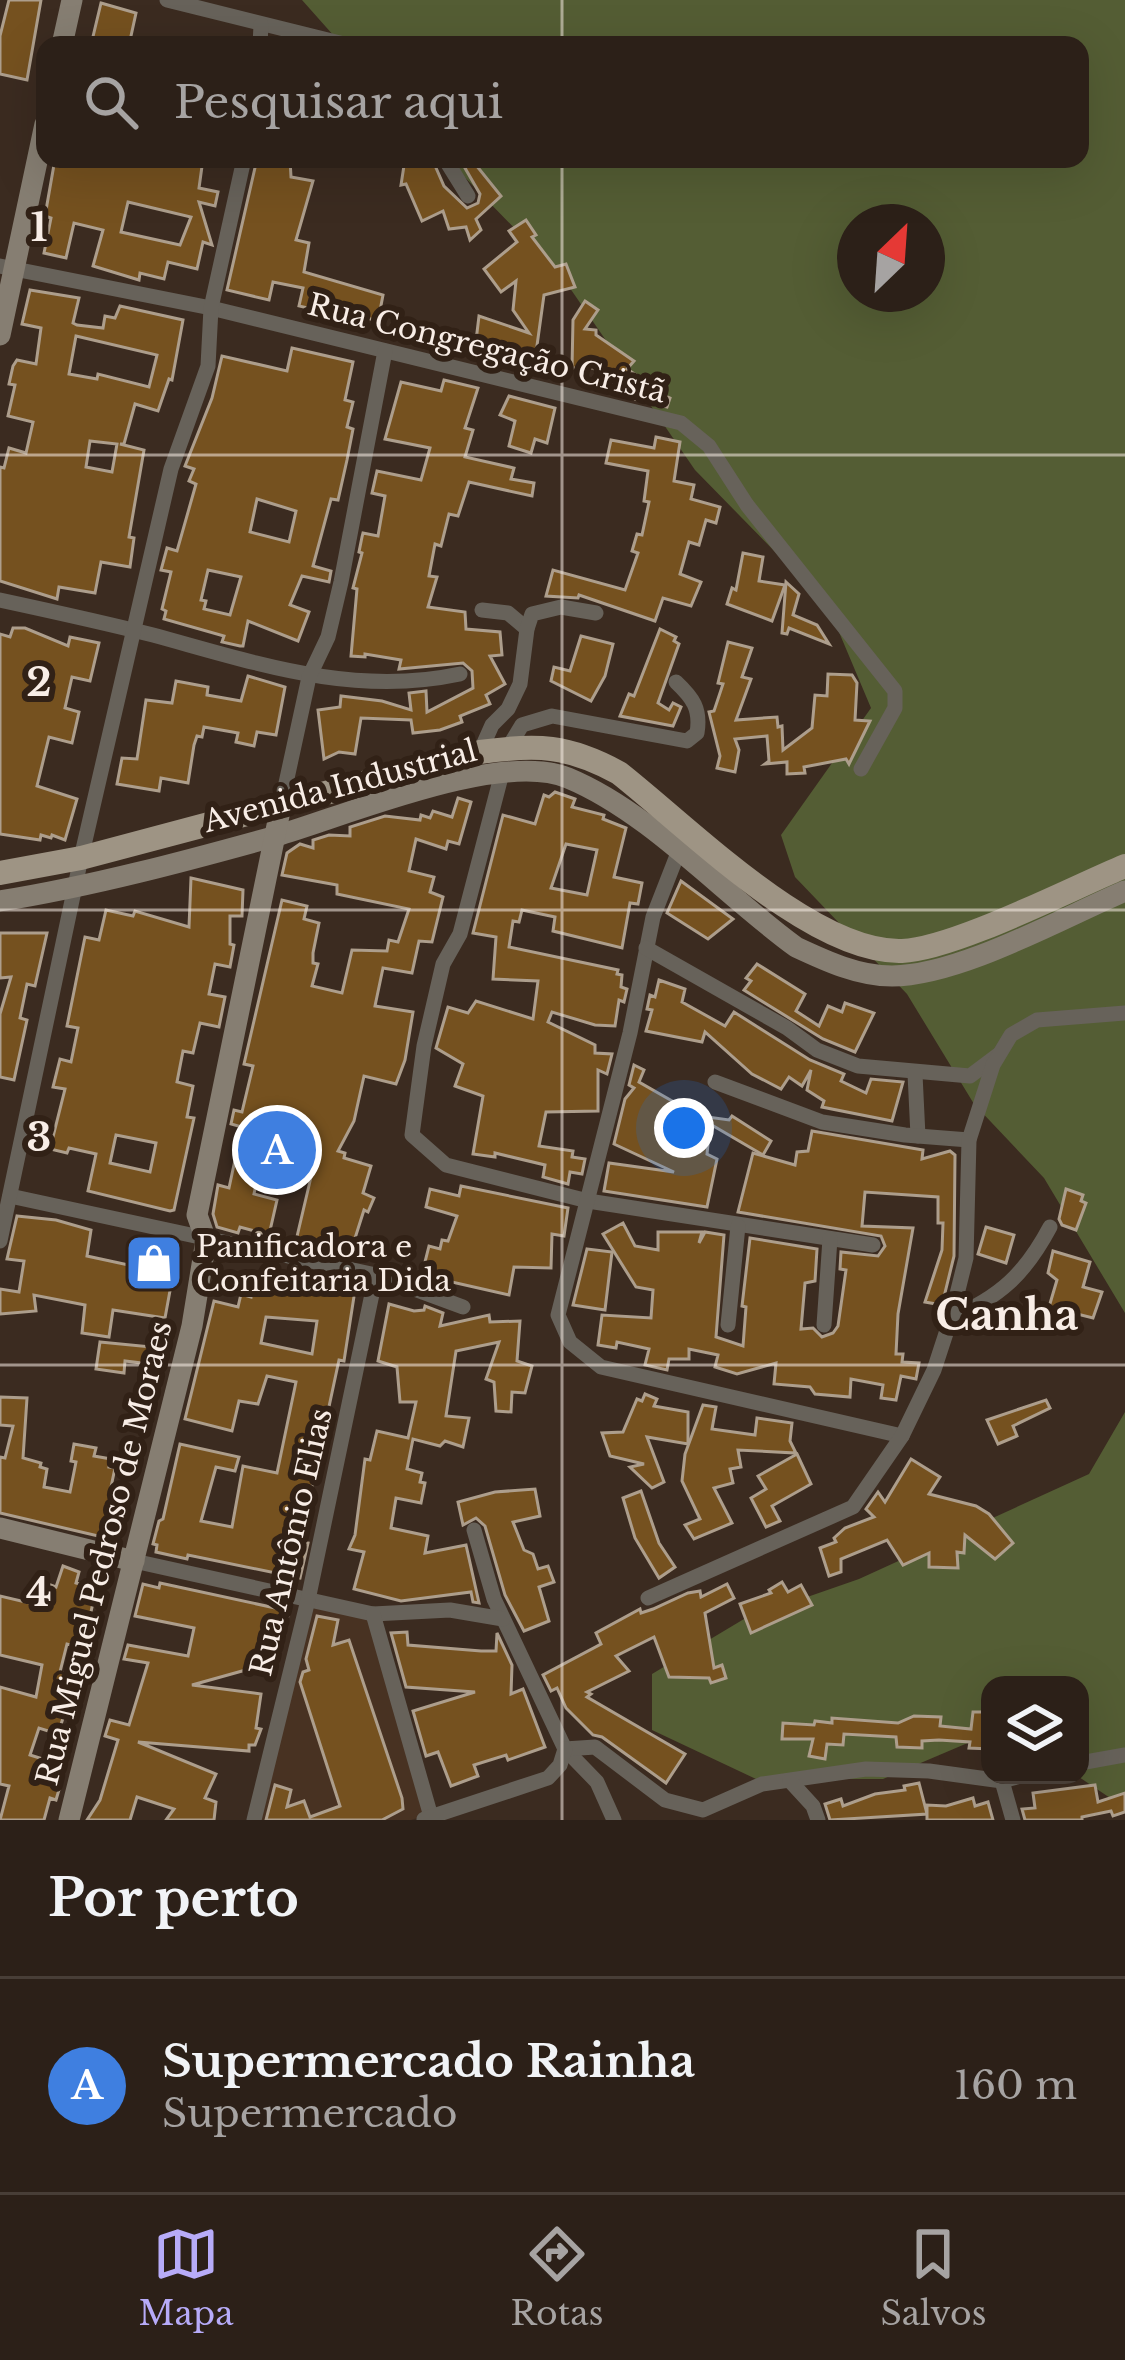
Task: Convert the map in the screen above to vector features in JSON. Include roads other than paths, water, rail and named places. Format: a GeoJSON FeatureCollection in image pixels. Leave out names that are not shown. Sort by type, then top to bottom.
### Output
{"type":"FeatureCollection","features":[{"type":"Feature","properties":{"kind":"main road","name":"Avenida Industrial"},"geometry":{"type":"LineString","coordinates":[[0,873],[81,858],[480,752],[505,761],[559,748],[619,773],[785,906],[826,930],[902,951],[982,926],[1125,866]]}},
{"type":"Feature","properties":{"kind":"main road"},"geometry":{"type":"LineString","coordinates":[[727,895],[742,872]]}},
{"type":"Feature","properties":{"kind":"street"},"geometry":{"type":"LineString","coordinates":[[64,36],[71,0]]}},
{"type":"Feature","properties":{"kind":"street"},"geometry":{"type":"LineString","coordinates":[[166,0],[309,36]]}},
{"type":"Feature","properties":{"kind":"street"},"geometry":{"type":"LineString","coordinates":[[260,36],[261,25]]}},
{"type":"Feature","properties":{"kind":"street"},"geometry":{"type":"LineString","coordinates":[[0,335],[7,268],[36,158]]}},
{"type":"Feature","properties":{"kind":"street"},"geometry":{"type":"LineString","coordinates":[[0,1241],[81,858],[171,469],[208,366],[211,308],[242,168]]}},
{"type":"Feature","properties":{"kind":"street"},"geometry":{"type":"LineString","coordinates":[[451,168],[468,196]]}},
{"type":"Feature","properties":{"kind":"street","name":"Rua Congregação Cristã"},"geometry":{"type":"LineString","coordinates":[[7,268],[211,308],[681,423],[709,446],[747,505],[895,691],[895,708],[861,770]]}},
{"type":"Feature","properties":{"kind":"street"},"geometry":{"type":"LineString","coordinates":[[281,806],[309,677],[328,637],[341,582],[386,351]]}},
{"type":"Feature","properties":{"kind":"street"},"geometry":{"type":"LineString","coordinates":[[0,600],[309,677],[362,683],[420,682],[460,674]]}},
{"type":"Feature","properties":{"kind":"street"},"geometry":{"type":"LineString","coordinates":[[480,752],[520,684],[532,614],[561,607],[596,613]]}},
{"type":"Feature","properties":{"kind":"street"},"geometry":{"type":"LineString","coordinates":[[482,610],[508,613],[526,629]]}},
{"type":"Feature","properties":{"kind":"street"},"geometry":{"type":"LineString","coordinates":[[676,682],[693,698],[700,717],[697,734],[687,741],[552,716],[522,725],[505,761],[460,934],[443,964],[424,1046],[412,1135],[446,1166],[588,1202],[873,1245]]}},
{"type":"Feature","properties":{"kind":"street","name":"Avenida Industrial"},"geometry":{"type":"LineString","coordinates":[[0,901],[277,836],[505,761],[568,778],[615,802],[796,947],[848,969],[890,976],[950,965],[1125,891]]}},
{"type":"Feature","properties":{"kind":"street","name":"Rua Miguel Pedroso de Moraes"},"geometry":{"type":"LineString","coordinates":[[69,1820],[192,1326],[206,1240],[197,1215],[281,806]]}},
{"type":"Feature","properties":{"kind":"street"},"geometry":{"type":"LineString","coordinates":[[678,853],[664,880],[646,947],[630,1033],[558,1315],[570,1342],[601,1367],[902,1436]]}},
{"type":"Feature","properties":{"kind":"street"},"geometry":{"type":"LineString","coordinates":[[646,947],[817,1050],[858,1066],[970,1076],[1000,1054]]}},
{"type":"Feature","properties":{"kind":"street"},"geometry":{"type":"LineString","coordinates":[[648,1598],[853,1507],[902,1436],[934,1370],[951,1318],[966,1258],[969,1140],[1000,1054],[1011,1035],[1037,1020],[1125,1013]]}},
{"type":"Feature","properties":{"kind":"street"},"geometry":{"type":"LineString","coordinates":[[915,1074],[918,1136]]}},
{"type":"Feature","properties":{"kind":"street"},"geometry":{"type":"LineString","coordinates":[[715,1082],[822,1122],[969,1140]]}},
{"type":"Feature","properties":{"kind":"street"},"geometry":{"type":"LineString","coordinates":[[10,1196],[376,1276],[464,1307]]}},
{"type":"Feature","properties":{"kind":"street"},"geometry":{"type":"LineString","coordinates":[[728,1325],[739,1226]]}},
{"type":"Feature","properties":{"kind":"street"},"geometry":{"type":"LineString","coordinates":[[951,1318],[987,1302],[1017,1277],[1050,1227]]}},
{"type":"Feature","properties":{"kind":"street"},"geometry":{"type":"LineString","coordinates":[[824,1325],[830,1239]]}},
{"type":"Feature","properties":{"kind":"street","name":"Rua Antônio Elias"},"geometry":{"type":"LineString","coordinates":[[254,1820],[308,1600],[376,1276]]}},
{"type":"Feature","properties":{"kind":"street"},"geometry":{"type":"LineString","coordinates":[[0,1528],[373,1614],[450,1610],[503,1618]]}},
{"type":"Feature","properties":{"kind":"street"},"geometry":{"type":"LineString","coordinates":[[474,1531],[503,1618],[565,1749],[597,1782],[614,1820]]}},
{"type":"Feature","properties":{"kind":"street"},"geometry":{"type":"LineString","coordinates":[[373,1614],[428,1819],[548,1778],[560,1765],[565,1749]]}},
{"type":"Feature","properties":{"kind":"street"},"geometry":{"type":"LineString","coordinates":[[565,1749],[595,1747],[664,1800],[703,1810],[762,1784],[866,1769],[981,1778]]}},
{"type":"Feature","properties":{"kind":"street"},"geometry":{"type":"LineString","coordinates":[[1089,1761],[1125,1755]]}},
{"type":"Feature","properties":{"kind":"street"},"geometry":{"type":"LineString","coordinates":[[790,1780],[813,1806],[818,1820]]}},
{"type":"Feature","properties":{"kind":"street"},"geometry":{"type":"LineString","coordinates":[[1003,1784],[1012,1820]]}},
{"type":"Feature","properties":{"kind":"place","name":"Supermercado Rainha"},"geometry":{"type":"Point","coordinates":[277,1150]}},
{"type":"Feature","properties":{"kind":"place","name":"Panificadora e Confeitaria Dida"},"geometry":{"type":"Point","coordinates":[154,1263]}},
{"type":"Feature","properties":{"kind":"district","name":"Canha"},"geometry":{"type":"Point","coordinates":[1007,1315]}}]}
